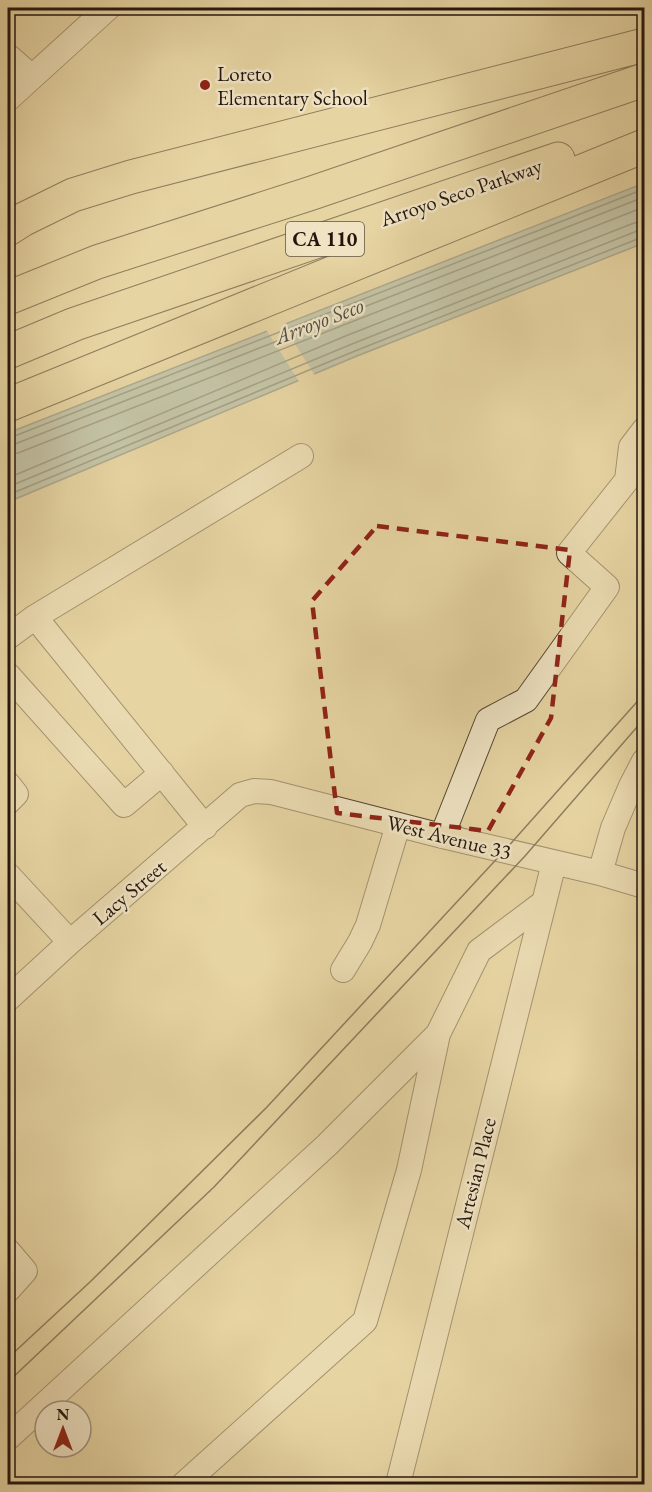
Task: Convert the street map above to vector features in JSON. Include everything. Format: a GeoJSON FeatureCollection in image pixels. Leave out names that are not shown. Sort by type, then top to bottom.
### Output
{"type":"FeatureCollection","features":[{"type":"Feature","properties":{"kind":"highway"},"geometry":{"type":"LineString","coordinates":[[8,229],[73,195],[131,177],[645,45]]}},
{"type":"Feature","properties":{"kind":"highway","name":"CA 110"},"geometry":{"type":"LineString","coordinates":[[8,298],[97,262],[309,194],[645,80]]}},
{"type":"Feature","properties":{"kind":"highway","name":"Arroyo Seco Parkway"},"geometry":{"type":"LineString","coordinates":[[8,352],[75,324],[645,130]]}},
{"type":"Feature","properties":{"kind":"highway"},"geometry":{"type":"LineString","coordinates":[[8,405],[645,146]]}},
{"type":"Feature","properties":{"kind":"street"},"geometry":{"type":"LineString","coordinates":[[8,99],[108,8]]}},
{"type":"Feature","properties":{"kind":"street"},"geometry":{"type":"LineString","coordinates":[[8,56],[32,76]]}},
{"type":"Feature","properties":{"kind":"street"},"geometry":{"type":"LineString","coordinates":[[442,836],[488,720],[526,700],[607,588],[569,553],[627,480],[631,447],[645,430]]}},
{"type":"Feature","properties":{"kind":"street"},"geometry":{"type":"LineString","coordinates":[[8,637],[35,617],[301,456]]}},
{"type":"Feature","properties":{"kind":"street"},"geometry":{"type":"LineString","coordinates":[[35,617],[205,827]]}},
{"type":"Feature","properties":{"kind":"street"},"geometry":{"type":"LineString","coordinates":[[8,675],[124,805],[162,773]]}},
{"type":"Feature","properties":{"kind":"street"},"geometry":{"type":"LineString","coordinates":[[600,873],[613,828],[631,786],[645,761]]}},
{"type":"Feature","properties":{"kind":"street"},"geometry":{"type":"LineString","coordinates":[[8,784],[16,794],[8,802]]}},
{"type":"Feature","properties":{"kind":"street","name":"West Avenue 33"},"geometry":{"type":"LineString","coordinates":[[254,791],[271,792],[645,886]]}},
{"type":"Feature","properties":{"kind":"street","name":"Lacy Street"},"geometry":{"type":"LineString","coordinates":[[8,999],[70,942],[240,795],[254,791]]}},
{"type":"Feature","properties":{"kind":"street"},"geometry":{"type":"LineString","coordinates":[[343,970],[368,925],[398,825]]}},
{"type":"Feature","properties":{"kind":"street","name":"Artesian Place"},"geometry":{"type":"LineString","coordinates":[[398,1485],[554,863]]}},
{"type":"Feature","properties":{"kind":"street"},"geometry":{"type":"LineString","coordinates":[[8,875],[70,942]]}},
{"type":"Feature","properties":{"kind":"street"},"geometry":{"type":"LineString","coordinates":[[184,1485],[365,1320],[409,1170],[438,1034],[479,951],[543,903]]}},
{"type":"Feature","properties":{"kind":"street"},"geometry":{"type":"LineString","coordinates":[[8,1438],[327,1145],[438,1034]]}},
{"type":"Feature","properties":{"kind":"street"},"geometry":{"type":"LineString","coordinates":[[8,1251],[25,1271],[8,1290]]}},
{"type":"Feature","properties":{"kind":"highlighted area"},"geometry":{"type":"Polygon","coordinates":[[[377,526],[570,550],[551,718],[488,831],[337,813],[312,601],[377,526]]]}},
{"type":"Feature","properties":{"kind":"water","name":"Arroyo Seco"},"geometry":{"type":"Polygon","coordinates":[[[644,183],[644,243],[357,356],[8,502],[8,433],[644,183]]]}},
{"type":"Feature","properties":{"kind":"pier"},"geometry":{"type":"Polygon","coordinates":[[[281,322],[316,377],[300,383],[265,328],[281,322]]]}},
{"type":"Feature","properties":{"kind":"tram line"},"geometry":{"type":"LineString","coordinates":[[8,1358],[91,1281],[267,1107],[504,851],[644,694]]}},
{"type":"Feature","properties":{"kind":"tram line"},"geometry":{"type":"LineString","coordinates":[[8,1382],[214,1187],[525,856],[644,719]]}},
{"type":"Feature","properties":{"kind":"place","name":"Loreto Elementary School"},"geometry":{"type":"Point","coordinates":[205,85]}}]}
